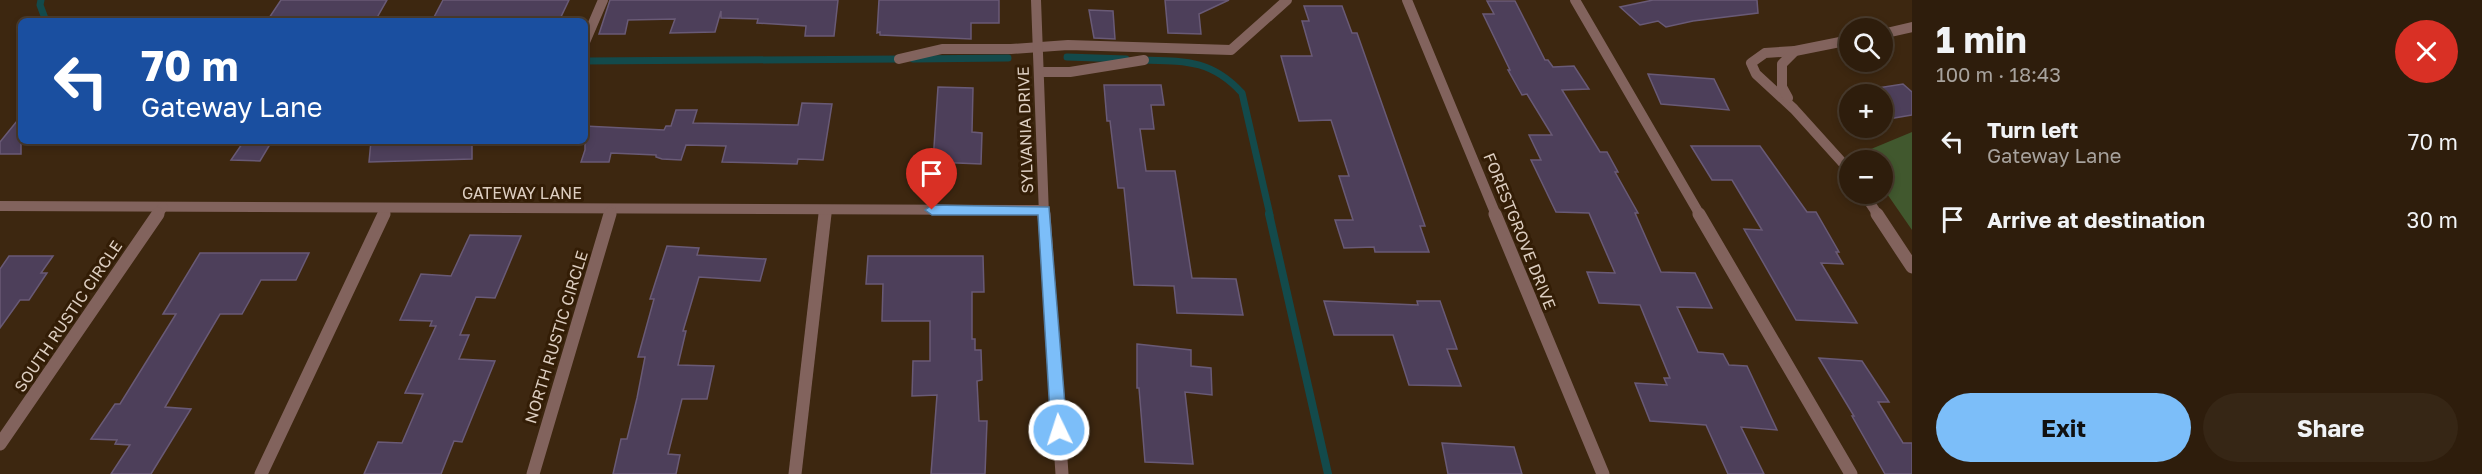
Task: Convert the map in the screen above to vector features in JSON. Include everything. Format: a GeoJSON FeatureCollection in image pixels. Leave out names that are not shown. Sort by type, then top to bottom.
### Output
{"type":"FeatureCollection","features":[{"type":"Feature","properties":{"kind":"street"},"geometry":{"type":"LineString","coordinates":[[588,35],[603,0]]}},
{"type":"Feature","properties":{"kind":"street","name":"SYLVANIA DRIVE"},"geometry":{"type":"LineString","coordinates":[[1036,0],[1044,210],[1062,474]]}},
{"type":"Feature","properties":{"kind":"street"},"geometry":{"type":"LineString","coordinates":[[899,59],[942,49],[1038,48],[1068,45],[1231,50],[1287,0]]}},
{"type":"Feature","properties":{"kind":"street","name":"FORESTGROVE DRIVE"},"geometry":{"type":"LineString","coordinates":[[1407,0],[1602,474]]}},
{"type":"Feature","properties":{"kind":"street"},"geometry":{"type":"LineString","coordinates":[[1575,0],[1851,474]]}},
{"type":"Feature","properties":{"kind":"street"},"geometry":{"type":"LineString","coordinates":[[1893,31],[1912,27]]}},
{"type":"Feature","properties":{"kind":"street"},"geometry":{"type":"LineString","coordinates":[[1839,42],[1795,51],[1768,51],[1757,55],[1751,63],[1756,74],[1794,109],[1839,159]]}},
{"type":"Feature","properties":{"kind":"street"},"geometry":{"type":"LineString","coordinates":[[1794,109],[1782,87],[1781,77],[1782,64],[1795,51]]}},
{"type":"Feature","properties":{"kind":"street"},"geometry":{"type":"LineString","coordinates":[[1039,72],[1070,72],[1144,60]]}},
{"type":"Feature","properties":{"kind":"street"},"geometry":{"type":"LineString","coordinates":[[1871,204],[1912,267]]}},
{"type":"Feature","properties":{"kind":"street","name":"GATEWAY LANE"},"geometry":{"type":"LineString","coordinates":[[0,206],[1044,210]]}},
{"type":"Feature","properties":{"kind":"street","name":"SOUTH RUSTIC CIRCLE"},"geometry":{"type":"LineString","coordinates":[[0,444],[163,207]]}},
{"type":"Feature","properties":{"kind":"street"},"geometry":{"type":"LineString","coordinates":[[261,474],[386,209]]}},
{"type":"Feature","properties":{"kind":"street","name":"NORTH RUSTIC CIRCLE"},"geometry":{"type":"LineString","coordinates":[[533,474],[611,210]]}},
{"type":"Feature","properties":{"kind":"street"},"geometry":{"type":"LineString","coordinates":[[795,474],[825,210]]}},
{"type":"Feature","properties":{"kind":"green space"},"geometry":{"type":"Polygon","coordinates":[[[1912,132],[1912,230],[1893,202],[1893,150],[1869,150],[1912,132]]]}},
{"type":"Feature","properties":{"kind":"building"},"geometry":{"type":"Polygon","coordinates":[[[281,0],[387,0],[377,18],[269,18],[281,0]]]}},
{"type":"Feature","properties":{"kind":"building"},"geometry":{"type":"Polygon","coordinates":[[[443,0],[569,0],[560,18],[434,18],[443,0]]]}},
{"type":"Feature","properties":{"kind":"building"},"geometry":{"type":"Polygon","coordinates":[[[610,0],[838,0],[834,36],[805,36],[806,26],[757,23],[758,19],[721,18],[721,11],[715,32],[670,33],[675,19],[628,20],[625,34],[599,34],[610,0]]]}},
{"type":"Feature","properties":{"kind":"building"},"geometry":{"type":"Polygon","coordinates":[[[879,0],[999,0],[999,23],[971,23],[971,39],[880,35],[880,32],[877,33],[879,0]]]}},
{"type":"Feature","properties":{"kind":"building"},"geometry":{"type":"Polygon","coordinates":[[[1165,0],[1229,0],[1199,14],[1201,34],[1168,33],[1165,0]]]}},
{"type":"Feature","properties":{"kind":"building"},"geometry":{"type":"Polygon","coordinates":[[[1653,0],[1757,0],[1758,13],[1693,21],[1666,27],[1658,21],[1640,25],[1620,7],[1653,0]]]}},
{"type":"Feature","properties":{"kind":"building"},"geometry":{"type":"Polygon","coordinates":[[[1487,1],[1515,1],[1545,60],[1548,60],[1553,67],[1574,66],[1589,89],[1562,90],[1600,152],[1607,152],[1618,172],[1615,172],[1638,213],[1635,213],[1661,272],[1695,273],[1712,308],[1677,307],[1698,352],[1723,354],[1729,365],[1747,366],[1777,430],[1741,427],[1764,474],[1728,474],[1706,425],[1650,421],[1635,383],[1667,385],[1664,378],[1670,378],[1640,305],[1599,303],[1587,272],[1615,273],[1589,213],[1556,212],[1531,160],[1541,160],[1529,135],[1552,135],[1527,94],[1522,95],[1508,70],[1510,70],[1483,14],[1494,14],[1487,1]]]}},
{"type":"Feature","properties":{"kind":"building"},"geometry":{"type":"Polygon","coordinates":[[[1304,6],[1342,6],[1352,33],[1357,33],[1425,226],[1420,226],[1429,252],[1375,252],[1374,247],[1344,248],[1335,220],[1353,220],[1339,176],[1349,176],[1331,120],[1299,121],[1281,56],[1312,56],[1302,21],[1309,21],[1304,6]]]}},
{"type":"Feature","properties":{"kind":"building"},"geometry":{"type":"Polygon","coordinates":[[[1089,10],[1113,11],[1115,39],[1094,38],[1089,10]]]}},
{"type":"Feature","properties":{"kind":"building"},"geometry":{"type":"Polygon","coordinates":[[[1648,74],[1714,79],[1729,110],[1661,104],[1648,74]]]}},
{"type":"Feature","properties":{"kind":"building"},"geometry":{"type":"Polygon","coordinates":[[[1903,84],[1912,92],[1912,115],[1893,118],[1893,86],[1903,84]]]}},
{"type":"Feature","properties":{"kind":"building"},"geometry":{"type":"Polygon","coordinates":[[[1104,85],[1161,85],[1164,105],[1151,105],[1154,129],[1140,129],[1146,171],[1175,171],[1192,278],[1236,279],[1243,315],[1177,313],[1174,286],[1134,285],[1124,188],[1118,188],[1110,121],[1107,121],[1104,85]]]}},
{"type":"Feature","properties":{"kind":"building"},"geometry":{"type":"Polygon","coordinates":[[[938,87],[973,88],[972,132],[982,133],[981,164],[933,162],[938,87]]]}},
{"type":"Feature","properties":{"kind":"building"},"geometry":{"type":"Polygon","coordinates":[[[802,103],[832,104],[823,160],[798,159],[797,164],[722,162],[726,146],[686,145],[681,160],[662,159],[656,155],[611,153],[609,162],[581,162],[585,144],[588,144],[588,126],[664,130],[666,126],[671,126],[676,110],[697,110],[693,123],[798,125],[802,103]]]}},
{"type":"Feature","properties":{"kind":"building"},"geometry":{"type":"Polygon","coordinates":[[[18,120],[18,144],[21,144],[21,154],[0,154],[0,142],[18,120]]]}},
{"type":"Feature","properties":{"kind":"building"},"geometry":{"type":"Polygon","coordinates":[[[242,144],[270,144],[260,161],[231,160],[242,144]]]}},
{"type":"Feature","properties":{"kind":"building"},"geometry":{"type":"Polygon","coordinates":[[[371,144],[472,144],[472,159],[369,162],[371,144]]]}},
{"type":"Feature","properties":{"kind":"building"},"geometry":{"type":"Polygon","coordinates":[[[1691,146],[1760,146],[1807,212],[1816,212],[1839,252],[1836,252],[1843,264],[1821,263],[1857,323],[1796,320],[1744,229],[1762,230],[1732,180],[1712,180],[1691,146]]]}},
{"type":"Feature","properties":{"kind":"building"},"geometry":{"type":"Polygon","coordinates":[[[470,235],[521,236],[495,298],[476,297],[460,335],[469,335],[459,359],[495,361],[462,442],[454,441],[441,474],[364,474],[378,442],[402,443],[423,394],[405,393],[436,326],[430,326],[432,321],[400,320],[421,274],[451,276],[470,235]]]}},
{"type":"Feature","properties":{"kind":"building"},"geometry":{"type":"Polygon","coordinates":[[[667,246],[699,248],[697,255],[766,259],[760,281],[699,277],[683,331],[686,331],[678,365],[714,366],[707,399],[682,399],[668,454],[680,455],[676,474],[613,474],[621,439],[627,439],[637,398],[645,357],[638,357],[654,299],[650,299],[667,246]]]}},
{"type":"Feature","properties":{"kind":"building"},"geometry":{"type":"Polygon","coordinates":[[[200,253],[309,253],[296,280],[261,280],[242,314],[220,314],[165,407],[191,409],[151,474],[111,474],[130,445],[115,444],[117,440],[91,439],[115,404],[120,404],[176,314],[163,314],[200,253]]]}},
{"type":"Feature","properties":{"kind":"building"},"geometry":{"type":"Polygon","coordinates":[[[9,256],[53,256],[41,273],[47,273],[29,300],[20,300],[0,328],[0,269],[9,256]]]}},
{"type":"Feature","properties":{"kind":"building"},"geometry":{"type":"Polygon","coordinates":[[[868,256],[983,256],[984,292],[972,292],[972,339],[975,339],[975,350],[981,350],[982,380],[977,381],[979,421],[987,421],[985,474],[931,474],[937,395],[912,396],[913,361],[930,361],[930,321],[882,321],[883,284],[866,284],[868,256]]]}},
{"type":"Feature","properties":{"kind":"building"},"geometry":{"type":"Polygon","coordinates":[[[1324,301],[1418,305],[1417,301],[1440,301],[1457,349],[1447,349],[1461,386],[1409,385],[1393,335],[1334,335],[1324,301]]]}},
{"type":"Feature","properties":{"kind":"building"},"geometry":{"type":"Polygon","coordinates":[[[1137,344],[1191,350],[1191,366],[1211,368],[1212,395],[1185,392],[1193,464],[1145,462],[1139,388],[1137,388],[1137,344]]]}},
{"type":"Feature","properties":{"kind":"building"},"geometry":{"type":"Polygon","coordinates":[[[1819,358],[1862,361],[1889,402],[1878,402],[1903,443],[1912,443],[1912,474],[1885,474],[1819,358]]]}},
{"type":"Feature","properties":{"kind":"building"},"geometry":{"type":"Polygon","coordinates":[[[1442,443],[1514,447],[1522,474],[1448,474],[1442,443]]]}},
{"type":"Feature","properties":{"kind":"waterway"},"geometry":{"type":"LineString","coordinates":[[41,0],[40,5],[45,18]]}},
{"type":"Feature","properties":{"kind":"waterway"},"geometry":{"type":"LineString","coordinates":[[1067,57],[1126,59]]}},
{"type":"Feature","properties":{"kind":"waterway"},"geometry":{"type":"LineString","coordinates":[[913,59],[1008,58]]}},
{"type":"Feature","properties":{"kind":"waterway"},"geometry":{"type":"LineString","coordinates":[[588,61],[901,59]]}},
{"type":"Feature","properties":{"kind":"waterway"},"geometry":{"type":"LineString","coordinates":[[1141,60],[1196,64],[1219,74],[1242,93],[1270,215]]}},
{"type":"Feature","properties":{"kind":"waterway"},"geometry":{"type":"LineString","coordinates":[[1269,214],[1328,474]]}},
{"type":"Feature","properties":{"kind":"route"},"geometry":{"type":"LineString","coordinates":[[932,210],[1044,210],[1059,430]]}}]}
